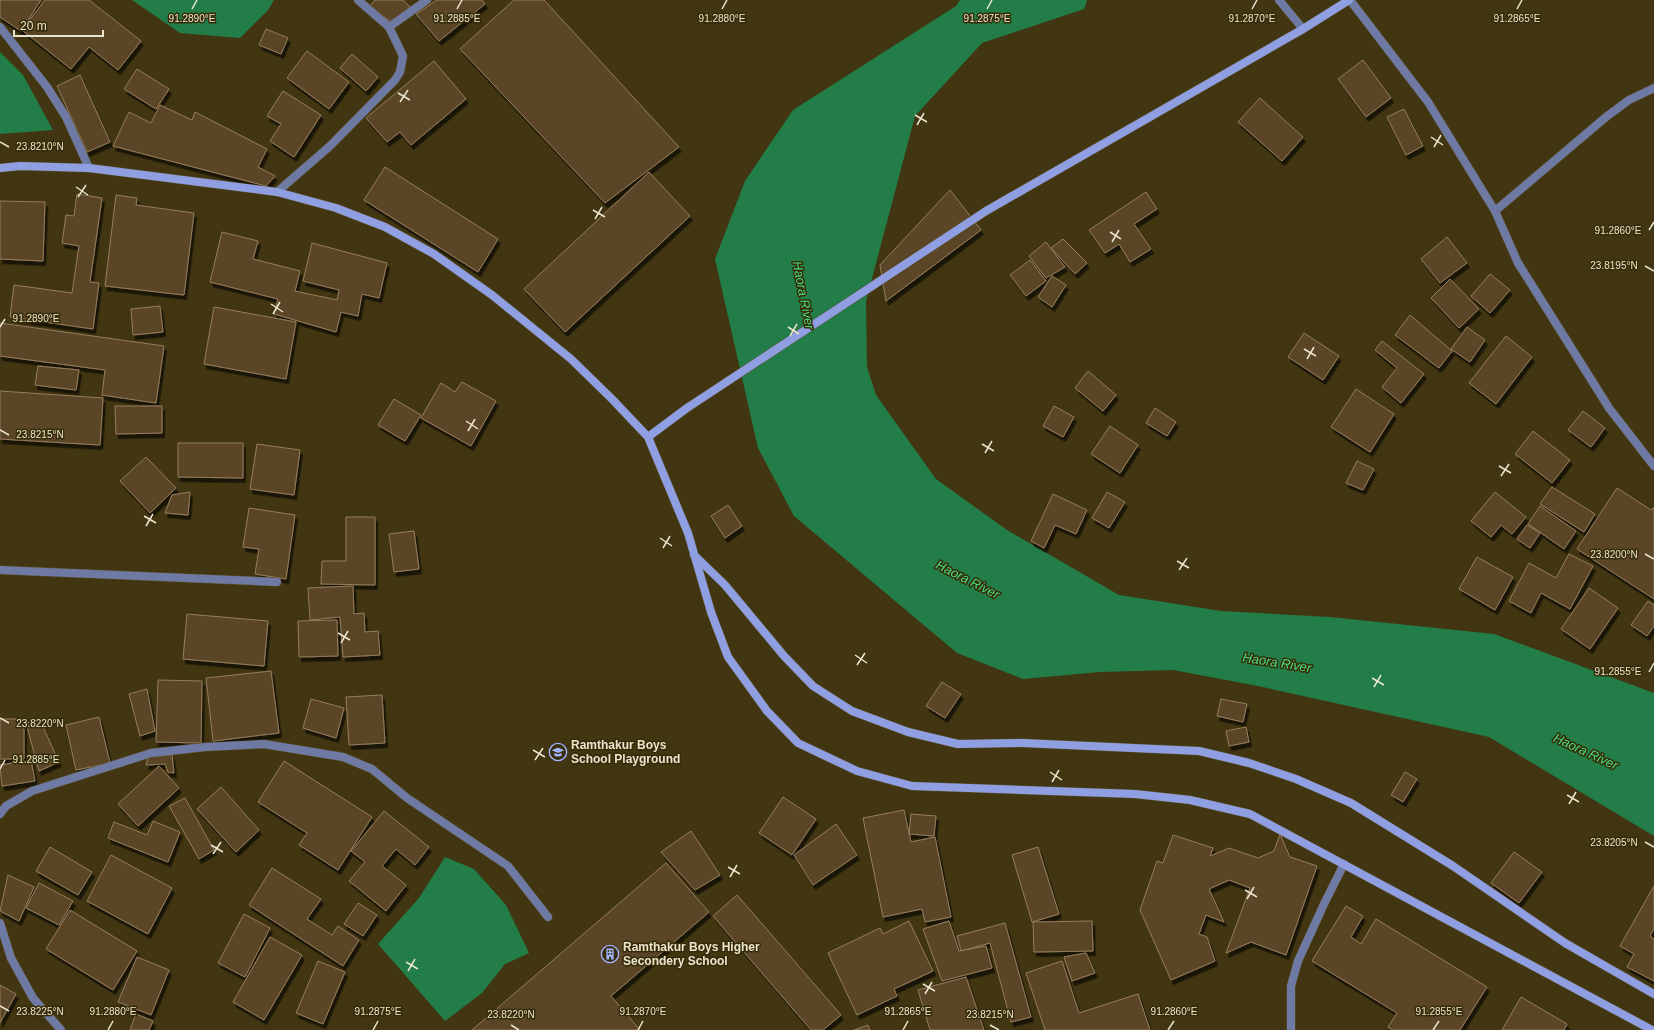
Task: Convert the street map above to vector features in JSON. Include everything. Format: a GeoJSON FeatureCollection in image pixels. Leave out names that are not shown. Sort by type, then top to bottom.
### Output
{"type":"FeatureCollection","features":[{"type":"Feature","properties":{"kind":"street"},"geometry":{"type":"LineString","coordinates":[[277,192],[330,146],[394,80],[402,68],[403,56],[389,27],[358,0]]}},
{"type":"Feature","properties":{"kind":"street"},"geometry":{"type":"LineString","coordinates":[[389,27],[428,0]]}},
{"type":"Feature","properties":{"kind":"street"},"geometry":{"type":"LineString","coordinates":[[1279,0],[1303,29]]}},
{"type":"Feature","properties":{"kind":"street"},"geometry":{"type":"LineString","coordinates":[[648,437],[687,408],[986,211],[1303,29],[1349,0],[1428,102],[1495,211],[1518,263],[1610,408],[1654,466]]}},
{"type":"Feature","properties":{"kind":"street"},"geometry":{"type":"LineString","coordinates":[[0,27],[46,87],[66,117],[89,168]]}},
{"type":"Feature","properties":{"kind":"street"},"geometry":{"type":"LineString","coordinates":[[1495,211],[1606,117],[1629,100],[1654,88]]}},
{"type":"Feature","properties":{"kind":"street"},"geometry":{"type":"LineString","coordinates":[[0,168],[20,166],[89,168],[277,192],[336,208],[385,227],[434,254],[492,295],[571,359],[648,437],[688,532],[693,554],[711,612],[728,657],[767,711],[798,743],[857,771],[912,786],[1135,794],[1190,800],[1250,814],[1652,1030]]}},
{"type":"Feature","properties":{"kind":"street"},"geometry":{"type":"LineString","coordinates":[[693,554],[725,585],[784,656],[813,686],[852,711],[908,732],[958,744],[1023,743],[1199,751],[1248,763],[1296,779],[1351,802],[1453,866],[1565,943],[1654,994]]}},
{"type":"Feature","properties":{"kind":"street"},"geometry":{"type":"LineString","coordinates":[[0,570],[277,582]]}},
{"type":"Feature","properties":{"kind":"street"},"geometry":{"type":"LineString","coordinates":[[0,814],[6,806],[32,791],[151,753],[205,747],[264,744],[343,757],[372,769],[407,798],[508,866],[548,917]]}},
{"type":"Feature","properties":{"kind":"street"},"geometry":{"type":"LineString","coordinates":[[1290,1030],[1291,986],[1298,961],[1344,864]]}},
{"type":"Feature","properties":{"kind":"street"},"geometry":{"type":"LineString","coordinates":[[0,923],[11,958],[33,998],[61,1030]]}},
{"type":"Feature","properties":{"kind":"water"},"geometry":{"type":"Polygon","coordinates":[[[132,0],[274,0],[268,10],[240,38],[180,33],[132,0]]]}},
{"type":"Feature","properties":{"kind":"water","name":"Haora River"},"geometry":{"type":"Polygon","coordinates":[[[960,0],[1087,0],[1084,9],[982,43],[915,116],[866,301],[867,367],[876,395],[936,479],[1007,530],[1119,595],[1221,611],[1330,617],[1494,634],[1654,693],[1654,836],[1489,737],[1258,686],[1173,670],[1100,672],[1023,679],[957,653],[794,516],[758,448],[715,259],[745,181],[793,110],[956,6],[960,0]]]}},
{"type":"Feature","properties":{"kind":"water"},"geometry":{"type":"Polygon","coordinates":[[[0,52],[23,75],[53,130],[0,134],[0,52]]]}},
{"type":"Feature","properties":{"kind":"water"},"geometry":{"type":"Polygon","coordinates":[[[445,857],[474,869],[506,905],[529,953],[505,964],[482,993],[445,1021],[378,944],[419,898],[445,857]]]}},
{"type":"Feature","properties":{"kind":"building"},"geometry":{"type":"Polygon","coordinates":[[[0,0],[41,0],[21,31],[0,17],[0,0]]]}},
{"type":"Feature","properties":{"kind":"building"},"geometry":{"type":"Polygon","coordinates":[[[45,0],[89,0],[141,41],[118,70],[89,47],[71,69],[22,30],[45,0]]]}},
{"type":"Feature","properties":{"kind":"building"},"geometry":{"type":"Polygon","coordinates":[[[375,0],[403,0],[410,7],[391,22],[370,6],[375,0]]]}},
{"type":"Feature","properties":{"kind":"building"},"geometry":{"type":"Polygon","coordinates":[[[437,0],[482,0],[485,4],[439,41],[416,14],[437,0]]]}},
{"type":"Feature","properties":{"kind":"building"},"geometry":{"type":"Polygon","coordinates":[[[514,0],[544,0],[679,147],[605,203],[460,49],[514,0]]]}},
{"type":"Feature","properties":{"kind":"building"},"geometry":{"type":"Polygon","coordinates":[[[266,29],[288,38],[281,54],[259,45],[266,29]]]}},
{"type":"Feature","properties":{"kind":"building"},"geometry":{"type":"Polygon","coordinates":[[[307,51],[349,82],[329,109],[287,78],[307,51]]]}},
{"type":"Feature","properties":{"kind":"building"},"geometry":{"type":"Polygon","coordinates":[[[352,54],[378,77],[366,91],[340,68],[352,54]]]}},
{"type":"Feature","properties":{"kind":"building"},"geometry":{"type":"Polygon","coordinates":[[[1363,60],[1391,98],[1366,117],[1338,79],[1363,60]]]}},
{"type":"Feature","properties":{"kind":"building"},"geometry":{"type":"Polygon","coordinates":[[[434,61],[466,99],[411,145],[400,132],[387,142],[366,118],[434,61]]]}},
{"type":"Feature","properties":{"kind":"building"},"geometry":{"type":"Polygon","coordinates":[[[137,69],[169,89],[156,109],[124,89],[137,69]]]}},
{"type":"Feature","properties":{"kind":"building"},"geometry":{"type":"Polygon","coordinates":[[[80,75],[110,142],[87,152],[57,86],[80,75]]]}},
{"type":"Feature","properties":{"kind":"building"},"geometry":{"type":"Polygon","coordinates":[[[283,91],[321,115],[294,157],[270,141],[281,124],[267,116],[283,91]]]}},
{"type":"Feature","properties":{"kind":"building"},"geometry":{"type":"Polygon","coordinates":[[[1260,98],[1303,137],[1282,161],[1238,122],[1260,98]]]}},
{"type":"Feature","properties":{"kind":"building"},"geometry":{"type":"Polygon","coordinates":[[[160,105],[192,120],[195,112],[267,149],[258,167],[275,176],[266,186],[113,146],[129,112],[151,123],[160,105]]]}},
{"type":"Feature","properties":{"kind":"building"},"geometry":{"type":"Polygon","coordinates":[[[1404,109],[1423,146],[1406,155],[1387,117],[1404,109]]]}},
{"type":"Feature","properties":{"kind":"building"},"geometry":{"type":"Polygon","coordinates":[[[385,167],[498,239],[478,272],[364,200],[385,167]]]}},
{"type":"Feature","properties":{"kind":"building"},"geometry":{"type":"Polygon","coordinates":[[[649,172],[690,216],[565,332],[524,289],[649,172]]]}},
{"type":"Feature","properties":{"kind":"building"},"geometry":{"type":"Polygon","coordinates":[[[950,190],[981,230],[886,301],[880,265],[950,190]]]}},
{"type":"Feature","properties":{"kind":"building"},"geometry":{"type":"Polygon","coordinates":[[[1146,192],[1157,209],[1134,224],[1151,249],[1130,262],[1119,244],[1105,253],[1089,230],[1146,192]]]}},
{"type":"Feature","properties":{"kind":"building"},"geometry":{"type":"Polygon","coordinates":[[[77,194],[102,198],[90,282],[99,283],[93,329],[10,317],[14,285],[72,293],[79,246],[62,243],[66,215],[74,216],[77,194]]]}},
{"type":"Feature","properties":{"kind":"building"},"geometry":{"type":"Polygon","coordinates":[[[116,195],[137,198],[136,205],[194,213],[184,295],[105,286],[116,195]]]}},
{"type":"Feature","properties":{"kind":"building"},"geometry":{"type":"Polygon","coordinates":[[[0,201],[45,202],[43,261],[0,259],[0,201]]]}},
{"type":"Feature","properties":{"kind":"building"},"geometry":{"type":"Polygon","coordinates":[[[222,232],[258,241],[253,259],[300,271],[295,291],[337,300],[339,290],[303,281],[312,243],[387,263],[379,298],[362,294],[358,316],[341,312],[336,332],[274,314],[278,299],[210,282],[222,232]]]}},
{"type":"Feature","properties":{"kind":"building"},"geometry":{"type":"Polygon","coordinates":[[[1447,237],[1467,263],[1440,283],[1421,259],[1447,237]]]}},
{"type":"Feature","properties":{"kind":"building"},"geometry":{"type":"Polygon","coordinates":[[[1063,239],[1087,263],[1075,274],[1051,248],[1063,239]]]}},
{"type":"Feature","properties":{"kind":"building"},"geometry":{"type":"Polygon","coordinates":[[[1046,242],[1065,267],[1046,278],[1029,256],[1046,242]]]}},
{"type":"Feature","properties":{"kind":"building"},"geometry":{"type":"Polygon","coordinates":[[[1030,260],[1046,281],[1026,296],[1010,275],[1030,260]]]}},
{"type":"Feature","properties":{"kind":"building"},"geometry":{"type":"Polygon","coordinates":[[[1490,274],[1510,290],[1490,313],[1471,296],[1490,274]]]}},
{"type":"Feature","properties":{"kind":"building"},"geometry":{"type":"Polygon","coordinates":[[[1052,276],[1066,285],[1052,307],[1038,297],[1052,276]]]}},
{"type":"Feature","properties":{"kind":"building"},"geometry":{"type":"Polygon","coordinates":[[[1450,279],[1479,309],[1459,328],[1431,298],[1450,279]]]}},
{"type":"Feature","properties":{"kind":"building"},"geometry":{"type":"Polygon","coordinates":[[[160,306],[163,332],[133,335],[131,309],[160,306]]]}},
{"type":"Feature","properties":{"kind":"building"},"geometry":{"type":"Polygon","coordinates":[[[214,307],[296,322],[286,379],[204,364],[214,307]]]}},
{"type":"Feature","properties":{"kind":"building"},"geometry":{"type":"Polygon","coordinates":[[[1410,315],[1452,351],[1439,368],[1395,335],[1410,315]]]}},
{"type":"Feature","properties":{"kind":"building"},"geometry":{"type":"Polygon","coordinates":[[[0,323],[164,346],[156,403],[102,395],[105,370],[0,356],[0,323]]]}},
{"type":"Feature","properties":{"kind":"building"},"geometry":{"type":"Polygon","coordinates":[[[1467,327],[1485,340],[1470,362],[1451,349],[1467,327]]]}},
{"type":"Feature","properties":{"kind":"building"},"geometry":{"type":"Polygon","coordinates":[[[1304,333],[1339,356],[1323,380],[1288,357],[1304,333]]]}},
{"type":"Feature","properties":{"kind":"building"},"geometry":{"type":"Polygon","coordinates":[[[1506,336],[1532,357],[1496,404],[1469,383],[1506,336]]]}},
{"type":"Feature","properties":{"kind":"building"},"geometry":{"type":"Polygon","coordinates":[[[1382,341],[1424,374],[1401,403],[1382,387],[1397,368],[1375,350],[1382,341]]]}},
{"type":"Feature","properties":{"kind":"building"},"geometry":{"type":"Polygon","coordinates":[[[38,366],[79,370],[76,390],[35,385],[38,366]]]}},
{"type":"Feature","properties":{"kind":"building"},"geometry":{"type":"Polygon","coordinates":[[[1088,371],[1116,395],[1103,411],[1075,388],[1088,371]]]}},
{"type":"Feature","properties":{"kind":"building"},"geometry":{"type":"Polygon","coordinates":[[[462,382],[496,401],[471,446],[421,418],[441,383],[455,392],[462,382]]]}},
{"type":"Feature","properties":{"kind":"building"},"geometry":{"type":"Polygon","coordinates":[[[1356,389],[1394,414],[1370,452],[1331,427],[1356,389]]]}},
{"type":"Feature","properties":{"kind":"building"},"geometry":{"type":"Polygon","coordinates":[[[0,391],[103,398],[100,445],[0,439],[0,391]]]}},
{"type":"Feature","properties":{"kind":"building"},"geometry":{"type":"Polygon","coordinates":[[[394,399],[421,415],[405,441],[378,425],[394,399]]]}},
{"type":"Feature","properties":{"kind":"building"},"geometry":{"type":"Polygon","coordinates":[[[115,406],[162,406],[162,433],[116,434],[115,406]]]}},
{"type":"Feature","properties":{"kind":"building"},"geometry":{"type":"Polygon","coordinates":[[[1054,406],[1074,417],[1063,437],[1043,426],[1054,406]]]}},
{"type":"Feature","properties":{"kind":"building"},"geometry":{"type":"Polygon","coordinates":[[[1155,408],[1176,422],[1167,436],[1146,423],[1155,408]]]}},
{"type":"Feature","properties":{"kind":"building"},"geometry":{"type":"Polygon","coordinates":[[[1583,411],[1605,428],[1591,447],[1568,430],[1583,411]]]}},
{"type":"Feature","properties":{"kind":"building"},"geometry":{"type":"Polygon","coordinates":[[[1110,426],[1138,445],[1120,473],[1091,454],[1110,426]]]}},
{"type":"Feature","properties":{"kind":"building"},"geometry":{"type":"Polygon","coordinates":[[[1533,431],[1570,460],[1552,483],[1515,454],[1533,431]]]}},
{"type":"Feature","properties":{"kind":"building"},"geometry":{"type":"Polygon","coordinates":[[[178,443],[243,443],[243,478],[178,477],[178,443]]]}},
{"type":"Feature","properties":{"kind":"building"},"geometry":{"type":"Polygon","coordinates":[[[257,444],[300,450],[294,495],[250,489],[257,444]]]}},
{"type":"Feature","properties":{"kind":"building"},"geometry":{"type":"Polygon","coordinates":[[[146,457],[176,488],[150,513],[120,481],[146,457]]]}},
{"type":"Feature","properties":{"kind":"building"},"geometry":{"type":"Polygon","coordinates":[[[1357,461],[1374,469],[1363,490],[1346,483],[1357,461]]]}},
{"type":"Feature","properties":{"kind":"building"},"geometry":{"type":"Polygon","coordinates":[[[1552,487],[1595,514],[1584,532],[1540,504],[1552,487]]]}},
{"type":"Feature","properties":{"kind":"building"},"geometry":{"type":"Polygon","coordinates":[[[1617,488],[1651,510],[1654,507],[1654,599],[1577,549],[1617,488]]]}},
{"type":"Feature","properties":{"kind":"building"},"geometry":{"type":"Polygon","coordinates":[[[190,492],[188,515],[165,513],[172,495],[190,492]]]}},
{"type":"Feature","properties":{"kind":"building"},"geometry":{"type":"Polygon","coordinates":[[[1107,492],[1125,502],[1109,528],[1092,518],[1107,492]]]}},
{"type":"Feature","properties":{"kind":"building"},"geometry":{"type":"Polygon","coordinates":[[[1495,492],[1526,517],[1512,534],[1501,525],[1491,537],[1471,521],[1495,492]]]}},
{"type":"Feature","properties":{"kind":"building"},"geometry":{"type":"Polygon","coordinates":[[[1053,494],[1087,510],[1076,534],[1055,525],[1044,548],[1031,541],[1053,494]]]}},
{"type":"Feature","properties":{"kind":"building"},"geometry":{"type":"Polygon","coordinates":[[[728,505],[742,526],[725,538],[711,516],[728,505]]]}},
{"type":"Feature","properties":{"kind":"building"},"geometry":{"type":"Polygon","coordinates":[[[1540,506],[1576,531],[1564,549],[1528,524],[1540,506]]]}},
{"type":"Feature","properties":{"kind":"building"},"geometry":{"type":"Polygon","coordinates":[[[249,508],[295,515],[286,579],[255,574],[259,549],[243,547],[249,508]]]}},
{"type":"Feature","properties":{"kind":"building"},"geometry":{"type":"Polygon","coordinates":[[[346,517],[375,517],[375,585],[321,584],[322,561],[346,561],[346,517]]]}},
{"type":"Feature","properties":{"kind":"building"},"geometry":{"type":"Polygon","coordinates":[[[1527,525],[1540,533],[1530,548],[1517,539],[1527,525]]]}},
{"type":"Feature","properties":{"kind":"building"},"geometry":{"type":"Polygon","coordinates":[[[414,531],[419,569],[394,572],[389,534],[414,531]]]}},
{"type":"Feature","properties":{"kind":"building"},"geometry":{"type":"Polygon","coordinates":[[[1569,554],[1593,566],[1570,609],[1541,593],[1531,613],[1509,601],[1529,563],[1556,578],[1569,554]]]}},
{"type":"Feature","properties":{"kind":"building"},"geometry":{"type":"Polygon","coordinates":[[[1477,557],[1513,577],[1495,610],[1459,589],[1477,557]]]}},
{"type":"Feature","properties":{"kind":"building"},"geometry":{"type":"Polygon","coordinates":[[[353,586],[354,614],[364,613],[365,632],[378,631],[380,655],[343,657],[340,617],[310,620],[308,588],[353,586]]]}},
{"type":"Feature","properties":{"kind":"building"},"geometry":{"type":"Polygon","coordinates":[[[1589,588],[1618,608],[1590,649],[1561,629],[1589,588]]]}},
{"type":"Feature","properties":{"kind":"building"},"geometry":{"type":"Polygon","coordinates":[[[1648,601],[1654,605],[1654,626],[1647,636],[1631,625],[1648,601]]]}},
{"type":"Feature","properties":{"kind":"building"},"geometry":{"type":"Polygon","coordinates":[[[187,614],[268,621],[264,666],[183,659],[187,614]]]}},
{"type":"Feature","properties":{"kind":"building"},"geometry":{"type":"Polygon","coordinates":[[[337,620],[338,656],[299,657],[298,621],[337,620]]]}},
{"type":"Feature","properties":{"kind":"building"},"geometry":{"type":"Polygon","coordinates":[[[271,671],[279,733],[213,741],[206,678],[271,671]]]}},
{"type":"Feature","properties":{"kind":"building"},"geometry":{"type":"Polygon","coordinates":[[[158,680],[202,681],[201,743],[156,742],[158,680]]]}},
{"type":"Feature","properties":{"kind":"building"},"geometry":{"type":"Polygon","coordinates":[[[942,682],[961,694],[945,718],[926,706],[942,682]]]}},
{"type":"Feature","properties":{"kind":"building"},"geometry":{"type":"Polygon","coordinates":[[[147,689],[155,731],[140,736],[129,694],[147,689]]]}},
{"type":"Feature","properties":{"kind":"building"},"geometry":{"type":"Polygon","coordinates":[[[382,695],[385,743],[349,745],[346,697],[382,695]]]}},
{"type":"Feature","properties":{"kind":"building"},"geometry":{"type":"Polygon","coordinates":[[[311,699],[344,708],[336,738],[303,728],[311,699]]]}},
{"type":"Feature","properties":{"kind":"building"},"geometry":{"type":"Polygon","coordinates":[[[1221,699],[1247,704],[1243,722],[1217,716],[1221,699]]]}},
{"type":"Feature","properties":{"kind":"building"},"geometry":{"type":"Polygon","coordinates":[[[99,717],[110,763],[76,770],[66,725],[99,717]]]}},
{"type":"Feature","properties":{"kind":"building"},"geometry":{"type":"Polygon","coordinates":[[[0,719],[24,719],[24,759],[0,759],[0,719]]]}},
{"type":"Feature","properties":{"kind":"building"},"geometry":{"type":"Polygon","coordinates":[[[40,720],[59,762],[39,771],[26,723],[40,720]]]}},
{"type":"Feature","properties":{"kind":"building"},"geometry":{"type":"Polygon","coordinates":[[[1246,727],[1249,742],[1229,746],[1226,731],[1246,727]]]}},
{"type":"Feature","properties":{"kind":"building"},"geometry":{"type":"Polygon","coordinates":[[[172,755],[174,773],[168,772],[165,764],[146,765],[148,757],[172,755]]]}},
{"type":"Feature","properties":{"kind":"building"},"geometry":{"type":"Polygon","coordinates":[[[31,760],[35,781],[2,786],[0,765],[31,760]]]}},
{"type":"Feature","properties":{"kind":"building"},"geometry":{"type":"Polygon","coordinates":[[[284,761],[372,817],[338,870],[299,845],[307,833],[258,802],[284,761]]]}},
{"type":"Feature","properties":{"kind":"building"},"geometry":{"type":"Polygon","coordinates":[[[159,766],[179,788],[138,826],[118,804],[159,766]]]}},
{"type":"Feature","properties":{"kind":"building"},"geometry":{"type":"Polygon","coordinates":[[[1405,772],[1417,779],[1403,802],[1391,795],[1405,772]]]}},
{"type":"Feature","properties":{"kind":"building"},"geometry":{"type":"Polygon","coordinates":[[[221,787],[259,830],[236,852],[197,809],[221,787]]]}},
{"type":"Feature","properties":{"kind":"building"},"geometry":{"type":"Polygon","coordinates":[[[783,797],[816,819],[792,855],[759,833],[783,797]]]}},
{"type":"Feature","properties":{"kind":"building"},"geometry":{"type":"Polygon","coordinates":[[[185,798],[214,850],[199,859],[169,806],[185,798]]]}},
{"type":"Feature","properties":{"kind":"building"},"geometry":{"type":"Polygon","coordinates":[[[904,810],[911,842],[935,837],[951,917],[925,922],[922,909],[883,917],[863,818],[904,810]]]}},
{"type":"Feature","properties":{"kind":"building"},"geometry":{"type":"Polygon","coordinates":[[[384,811],[429,847],[415,865],[396,849],[382,866],[406,885],[386,911],[349,881],[365,862],[351,851],[384,811]]]}},
{"type":"Feature","properties":{"kind":"building"},"geometry":{"type":"Polygon","coordinates":[[[911,814],[936,816],[934,836],[909,834],[911,814]]]}},
{"type":"Feature","properties":{"kind":"building"},"geometry":{"type":"Polygon","coordinates":[[[153,821],[180,832],[168,862],[108,838],[114,822],[147,835],[153,821]]]}},
{"type":"Feature","properties":{"kind":"building"},"geometry":{"type":"Polygon","coordinates":[[[836,824],[857,855],[813,885],[794,855],[836,824]]]}},
{"type":"Feature","properties":{"kind":"building"},"geometry":{"type":"Polygon","coordinates":[[[691,831],[720,875],[695,890],[661,852],[691,831]]]}},
{"type":"Feature","properties":{"kind":"building"},"geometry":{"type":"Polygon","coordinates":[[[1280,834],[1290,857],[1317,866],[1286,955],[1251,942],[1226,953],[1250,888],[1229,880],[1209,889],[1224,922],[1206,915],[1199,934],[1207,937],[1215,961],[1171,980],[1140,910],[1157,861],[1163,863],[1173,835],[1213,848],[1210,856],[1229,848],[1258,858],[1274,851],[1280,834]]]}},
{"type":"Feature","properties":{"kind":"building"},"geometry":{"type":"Polygon","coordinates":[[[50,847],[92,872],[78,895],[36,871],[50,847]]]}},
{"type":"Feature","properties":{"kind":"building"},"geometry":{"type":"Polygon","coordinates":[[[1038,847],[1059,914],[1032,922],[1012,855],[1038,847]]]}},
{"type":"Feature","properties":{"kind":"building"},"geometry":{"type":"Polygon","coordinates":[[[1514,852],[1542,872],[1519,903],[1491,883],[1514,852]]]}},
{"type":"Feature","properties":{"kind":"building"},"geometry":{"type":"Polygon","coordinates":[[[111,855],[172,888],[148,934],[87,901],[111,855]]]}},
{"type":"Feature","properties":{"kind":"building","name":"Ramthakur Boys Higher Secondery School"},"geometry":{"type":"Polygon","coordinates":[[[666,863],[709,912],[611,996],[640,1030],[472,1030],[666,863]]]}},
{"type":"Feature","properties":{"kind":"building"},"geometry":{"type":"Polygon","coordinates":[[[272,868],[321,899],[307,919],[332,935],[338,926],[359,940],[343,966],[249,905],[272,868]]]}},
{"type":"Feature","properties":{"kind":"building"},"geometry":{"type":"Polygon","coordinates":[[[8,875],[34,887],[19,921],[0,911],[8,875]]]}},
{"type":"Feature","properties":{"kind":"building"},"geometry":{"type":"Polygon","coordinates":[[[39,883],[73,901],[59,925],[26,908],[39,883]]]}},
{"type":"Feature","properties":{"kind":"building"},"geometry":{"type":"Polygon","coordinates":[[[1654,886],[1654,929],[1650,936],[1654,939],[1654,981],[1627,967],[1634,954],[1620,946],[1654,886]]]}},
{"type":"Feature","properties":{"kind":"building"},"geometry":{"type":"Polygon","coordinates":[[[737,895],[841,1015],[823,1030],[811,1030],[713,916],[737,895]]]}},
{"type":"Feature","properties":{"kind":"building"},"geometry":{"type":"Polygon","coordinates":[[[358,903],[377,915],[363,936],[344,924],[358,903]]]}},
{"type":"Feature","properties":{"kind":"building"},"geometry":{"type":"Polygon","coordinates":[[[1346,906],[1363,916],[1351,937],[1361,944],[1376,919],[1487,987],[1460,1030],[1393,1030],[1388,1027],[1397,1013],[1312,961],[1346,906]]]}},
{"type":"Feature","properties":{"kind":"building"},"geometry":{"type":"Polygon","coordinates":[[[70,910],[137,951],[113,990],[46,949],[70,910]]]}},
{"type":"Feature","properties":{"kind":"building"},"geometry":{"type":"Polygon","coordinates":[[[244,914],[270,928],[245,977],[218,963],[244,914]]]}},
{"type":"Feature","properties":{"kind":"building"},"geometry":{"type":"Polygon","coordinates":[[[909,921],[933,971],[894,989],[897,996],[857,1015],[828,953],[880,928],[883,934],[909,921]]]}},
{"type":"Feature","properties":{"kind":"building"},"geometry":{"type":"Polygon","coordinates":[[[949,921],[959,951],[986,946],[992,968],[942,981],[923,929],[949,921]]]}},
{"type":"Feature","properties":{"kind":"building"},"geometry":{"type":"Polygon","coordinates":[[[1092,921],[1093,951],[1034,952],[1033,922],[1092,921]]]}},
{"type":"Feature","properties":{"kind":"building"},"geometry":{"type":"Polygon","coordinates":[[[1005,923],[1031,1017],[1011,1022],[990,943],[961,951],[957,936],[1005,923]]]}},
{"type":"Feature","properties":{"kind":"building"},"geometry":{"type":"Polygon","coordinates":[[[270,937],[302,955],[264,1020],[233,1002],[270,937]]]}},
{"type":"Feature","properties":{"kind":"building"},"geometry":{"type":"Polygon","coordinates":[[[1086,953],[1095,973],[1072,981],[1064,957],[1086,953]]]}},
{"type":"Feature","properties":{"kind":"building"},"geometry":{"type":"Polygon","coordinates":[[[137,957],[169,970],[151,1015],[118,1002],[137,957]]]}},
{"type":"Feature","properties":{"kind":"building"},"geometry":{"type":"Polygon","coordinates":[[[318,961],[345,972],[323,1024],[296,1013],[318,961]]]}},
{"type":"Feature","properties":{"kind":"building"},"geometry":{"type":"Polygon","coordinates":[[[1062,961],[1079,1013],[1138,994],[1150,1030],[1045,1030],[1026,973],[1062,961]]]}},
{"type":"Feature","properties":{"kind":"building"},"geometry":{"type":"Polygon","coordinates":[[[966,977],[984,1030],[930,1030],[918,990],[966,977]]]}},
{"type":"Feature","properties":{"kind":"building"},"geometry":{"type":"Polygon","coordinates":[[[0,985],[16,994],[0,1023],[0,985]]]}},
{"type":"Feature","properties":{"kind":"building"},"geometry":{"type":"Polygon","coordinates":[[[1521,997],[1567,1024],[1564,1030],[1502,1030],[1521,997]]]}},
{"type":"Feature","properties":{"kind":"building"},"geometry":{"type":"Polygon","coordinates":[[[136,1014],[153,1021],[149,1030],[130,1030],[136,1014]]]}},
{"type":"Feature","properties":{"kind":"building"},"geometry":{"type":"Polygon","coordinates":[[[868,1025],[870,1030],[854,1030],[868,1025]]]}},
{"type":"Feature","properties":{"kind":"place","name":"Ramthakur Boys School Playground"},"geometry":{"type":"Point","coordinates":[558,752]}},
{"type":"Feature","properties":{"kind":"place","name":"Ramthakur Boys Higher Secondery School"},"geometry":{"type":"Point","coordinates":[610,954]}}]}
